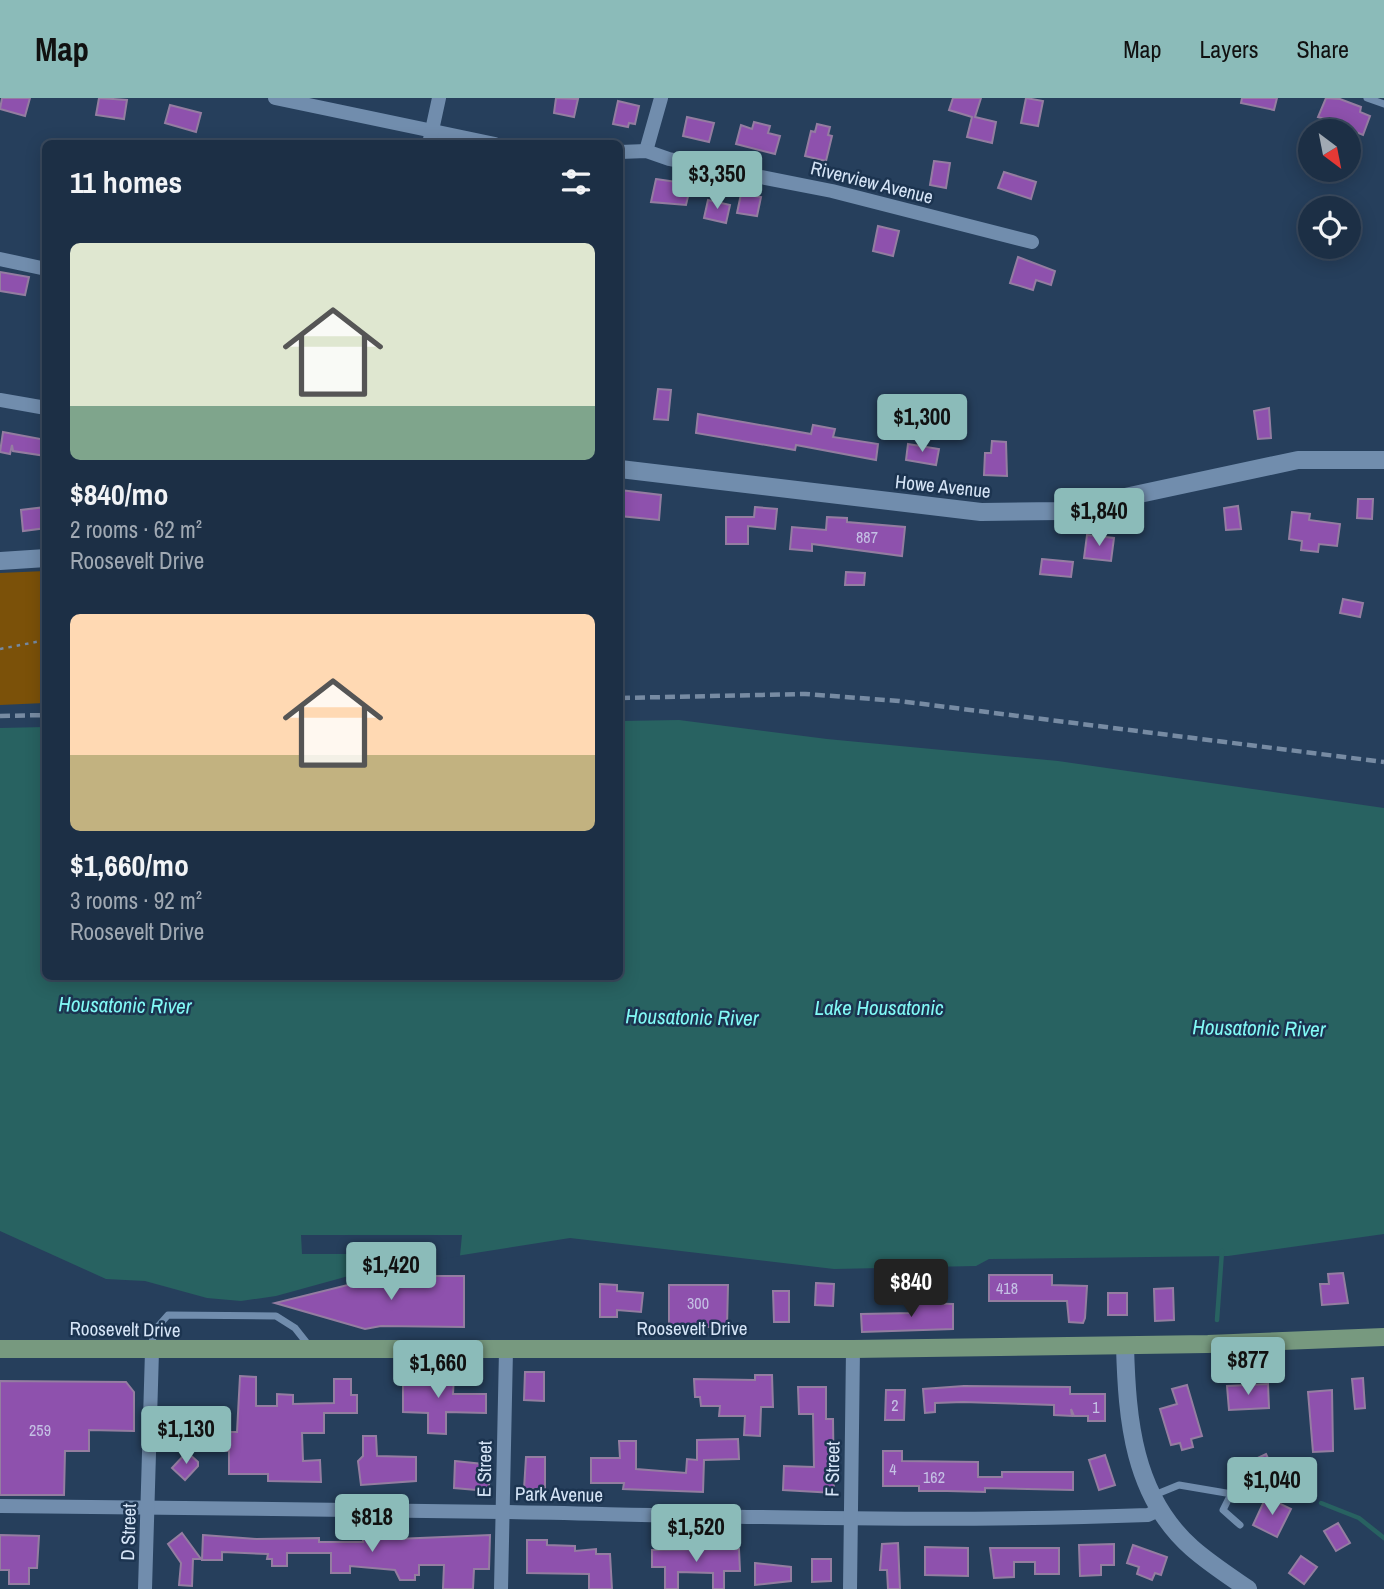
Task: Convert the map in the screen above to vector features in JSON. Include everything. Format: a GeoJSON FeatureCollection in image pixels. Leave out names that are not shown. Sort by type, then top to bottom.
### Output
{"type":"FeatureCollection","features":[{"type":"Feature","properties":{"kind":"main road","name":"Howe Avenue"},"geometry":{"type":"LineString","coordinates":[[623,469],[928,507],[1025,513],[1060,511],[1298,460],[1384,460]]}},
{"type":"Feature","properties":{"kind":"main road"},"geometry":{"type":"LineString","coordinates":[[0,561],[42,558]]}},
{"type":"Feature","properties":{"kind":"main road","name":"Roosevelt Drive"},"geometry":{"type":"LineString","coordinates":[[0,1349],[853,1349],[1125,1346],[1384,1337]]}},
{"type":"Feature","properties":{"kind":"main road"},"geometry":{"type":"LineString","coordinates":[[1125,1346],[1127,1408],[1137,1458],[1155,1503],[1190,1546],[1248,1589]]}},
{"type":"Feature","properties":{"kind":"street"},"geometry":{"type":"LineString","coordinates":[[275,98],[431,138],[452,140]]}},
{"type":"Feature","properties":{"kind":"street"},"geometry":{"type":"LineString","coordinates":[[431,138],[439,98]]}},
{"type":"Feature","properties":{"kind":"street"},"geometry":{"type":"LineString","coordinates":[[646,151],[660,98]]}},
{"type":"Feature","properties":{"kind":"street","name":"Riverview Avenue"},"geometry":{"type":"LineString","coordinates":[[623,152],[646,151],[669,159],[832,191],[1032,242]]}},
{"type":"Feature","properties":{"kind":"street"},"geometry":{"type":"LineString","coordinates":[[0,259],[42,268]]}},
{"type":"Feature","properties":{"kind":"street"},"geometry":{"type":"LineString","coordinates":[[0,400],[42,407]]}},
{"type":"Feature","properties":{"kind":"street","name":"F Street"},"geometry":{"type":"LineString","coordinates":[[850,1589],[853,1349]]}},
{"type":"Feature","properties":{"kind":"street","name":"E Street"},"geometry":{"type":"LineString","coordinates":[[501,1589],[506,1350]]}},
{"type":"Feature","properties":{"kind":"street","name":"D Street"},"geometry":{"type":"LineString","coordinates":[[145,1589],[152,1351]]}},
{"type":"Feature","properties":{"kind":"street","name":"Park Avenue"},"geometry":{"type":"LineString","coordinates":[[0,1506],[502,1512],[851,1521],[1147,1514],[1155,1503]]}},
{"type":"Feature","properties":{"kind":"lane"},"geometry":{"type":"LineString","coordinates":[[1367,98],[1384,104]]}},
{"type":"Feature","properties":{"kind":"lane"},"geometry":{"type":"LineString","coordinates":[[152,1351],[153,1332],[168,1315],[269,1314],[295,1328],[312,1350]]}},
{"type":"Feature","properties":{"kind":"lane"},"geometry":{"type":"LineString","coordinates":[[1240,1525],[1223,1510],[1238,1480],[1261,1484]]}},
{"type":"Feature","properties":{"kind":"lane"},"geometry":{"type":"LineString","coordinates":[[1155,1503],[1179,1485],[1232,1494]]}},
{"type":"Feature","properties":{"kind":"path"},"geometry":{"type":"LineString","coordinates":[[0,649],[42,641]]}},
{"type":"Feature","properties":{"kind":"shaded area"},"geometry":{"type":"Polygon","coordinates":[[[42,571],[42,703],[0,705],[0,573],[42,571]]]}},
{"type":"Feature","properties":{"kind":"water","name":"Lake Housatonic"},"geometry":{"type":"Polygon","coordinates":[[[679,720],[827,739],[1058,761],[1384,808],[1384,1234],[1228,1256],[989,1259],[976,1266],[834,1269],[570,1238],[374,1269],[276,1296],[241,1301],[207,1298],[145,1281],[106,1279],[0,1231],[0,728],[42,727],[42,980],[623,980],[623,721],[679,720]]]}},
{"type":"Feature","properties":{"kind":"pier"},"geometry":{"type":"Polygon","coordinates":[[[301,1235],[462,1235],[460,1256],[374,1269],[374,1254],[302,1254],[301,1235]]]}},
{"type":"Feature","properties":{"kind":"building"},"geometry":{"type":"Polygon","coordinates":[[[2,98],[30,98],[25,116],[0,109],[2,98]]]}},
{"type":"Feature","properties":{"kind":"building"},"geometry":{"type":"Polygon","coordinates":[[[99,98],[127,100],[124,119],[96,115],[99,98]]]}},
{"type":"Feature","properties":{"kind":"building"},"geometry":{"type":"Polygon","coordinates":[[[556,98],[578,99],[574,117],[554,113],[556,98]]]}},
{"type":"Feature","properties":{"kind":"building"},"geometry":{"type":"Polygon","coordinates":[[[953,98],[981,98],[975,117],[996,122],[992,143],[967,137],[972,117],[949,110],[953,98]]]}},
{"type":"Feature","properties":{"kind":"building"},"geometry":{"type":"Polygon","coordinates":[[[1026,98],[1043,101],[1038,126],[1021,123],[1026,98]]]}},
{"type":"Feature","properties":{"kind":"building"},"geometry":{"type":"Polygon","coordinates":[[[1242,98],[1277,98],[1274,110],[1241,103],[1242,98]]]}},
{"type":"Feature","properties":{"kind":"building"},"geometry":{"type":"Polygon","coordinates":[[[1326,98],[1340,99],[1361,107],[1360,112],[1370,116],[1363,135],[1362,119],[1318,117],[1326,98]]]}},
{"type":"Feature","properties":{"kind":"building"},"geometry":{"type":"Polygon","coordinates":[[[618,101],[639,106],[635,124],[629,123],[628,127],[613,124],[618,101]]]}},
{"type":"Feature","properties":{"kind":"building"},"geometry":{"type":"Polygon","coordinates":[[[170,105],[201,113],[196,132],[165,123],[170,105]]]}},
{"type":"Feature","properties":{"kind":"building"},"geometry":{"type":"Polygon","coordinates":[[[687,117],[714,123],[709,142],[683,136],[687,117]]]}},
{"type":"Feature","properties":{"kind":"building"},"geometry":{"type":"Polygon","coordinates":[[[754,122],[770,126],[768,133],[780,136],[775,154],[736,144],[741,125],[752,129],[754,122]]]}},
{"type":"Feature","properties":{"kind":"building"},"geometry":{"type":"Polygon","coordinates":[[[817,124],[830,127],[828,135],[832,136],[826,161],[805,156],[811,131],[815,132],[817,124]]]}},
{"type":"Feature","properties":{"kind":"building"},"geometry":{"type":"Polygon","coordinates":[[[934,161],[950,163],[946,188],[930,185],[934,161]]]}},
{"type":"Feature","properties":{"kind":"building"},"geometry":{"type":"Polygon","coordinates":[[[1004,172],[1036,182],[1031,199],[998,188],[1004,172]]]}},
{"type":"Feature","properties":{"kind":"building"},"geometry":{"type":"Polygon","coordinates":[[[656,179],[691,184],[686,205],[651,202],[656,179]]]}},
{"type":"Feature","properties":{"kind":"building"},"geometry":{"type":"Polygon","coordinates":[[[741,194],[761,197],[757,216],[737,213],[741,194]]]}},
{"type":"Feature","properties":{"kind":"building"},"geometry":{"type":"Polygon","coordinates":[[[708,200],[730,205],[726,223],[704,218],[708,200]]]}},
{"type":"Feature","properties":{"kind":"building"},"geometry":{"type":"Polygon","coordinates":[[[878,226],[899,231],[893,256],[873,251],[878,226]]]}},
{"type":"Feature","properties":{"kind":"building"},"geometry":{"type":"Polygon","coordinates":[[[1018,257],[1055,271],[1051,285],[1036,280],[1033,290],[1010,283],[1018,257]]]}},
{"type":"Feature","properties":{"kind":"building"},"geometry":{"type":"Polygon","coordinates":[[[0,272],[29,277],[25,295],[0,291],[0,272]]]}},
{"type":"Feature","properties":{"kind":"building"},"geometry":{"type":"Polygon","coordinates":[[[658,389],[671,390],[668,420],[654,419],[658,389]]]}},
{"type":"Feature","properties":{"kind":"building"},"geometry":{"type":"Polygon","coordinates":[[[1269,408],[1271,438],[1258,439],[1254,411],[1269,408]]]}},
{"type":"Feature","properties":{"kind":"building"},"geometry":{"type":"Polygon","coordinates":[[[698,414],[811,434],[813,425],[835,429],[833,437],[878,444],[876,460],[796,445],[795,450],[696,433],[698,414]]]}},
{"type":"Feature","properties":{"kind":"building"},"geometry":{"type":"Polygon","coordinates":[[[3,432],[42,439],[42,455],[13,451],[12,445],[10,454],[0,452],[3,432]]]}},
{"type":"Feature","properties":{"kind":"building"},"geometry":{"type":"Polygon","coordinates":[[[992,441],[1006,442],[1007,476],[984,475],[985,453],[991,453],[992,441]]]}},
{"type":"Feature","properties":{"kind":"building"},"geometry":{"type":"Polygon","coordinates":[[[908,444],[939,449],[936,465],[906,460],[908,444]]]}},
{"type":"Feature","properties":{"kind":"building"},"geometry":{"type":"Polygon","coordinates":[[[623,490],[661,495],[659,520],[623,516],[623,490]]]}},
{"type":"Feature","properties":{"kind":"building"},"geometry":{"type":"Polygon","coordinates":[[[1358,499],[1373,499],[1372,519],[1357,518],[1358,499]]]}},
{"type":"Feature","properties":{"kind":"building"},"geometry":{"type":"Polygon","coordinates":[[[1238,506],[1241,529],[1226,530],[1224,508],[1238,506]]]}},
{"type":"Feature","properties":{"kind":"building"},"geometry":{"type":"Polygon","coordinates":[[[42,507],[42,529],[23,531],[21,510],[42,507]]]}},
{"type":"Feature","properties":{"kind":"building"},"geometry":{"type":"Polygon","coordinates":[[[755,507],[777,509],[775,529],[748,526],[748,544],[726,544],[726,517],[754,517],[755,507]]]}},
{"type":"Feature","properties":{"kind":"building"},"geometry":{"type":"Polygon","coordinates":[[[1292,512],[1310,514],[1309,520],[1340,524],[1337,546],[1319,544],[1318,552],[1301,550],[1302,541],[1289,539],[1292,512]]]}},
{"type":"Feature","properties":{"kind":"building"},"geometry":{"type":"Polygon","coordinates":[[[827,517],[847,518],[847,522],[905,527],[902,556],[812,544],[812,551],[790,549],[792,527],[826,530],[827,517]]]}},
{"type":"Feature","properties":{"kind":"building"},"geometry":{"type":"Polygon","coordinates":[[[1087,535],[1114,538],[1111,561],[1084,558],[1087,535]]]}},
{"type":"Feature","properties":{"kind":"building"},"geometry":{"type":"Polygon","coordinates":[[[1042,559],[1073,562],[1071,577],[1040,574],[1042,559]]]}},
{"type":"Feature","properties":{"kind":"building"},"geometry":{"type":"Polygon","coordinates":[[[846,572],[865,573],[864,585],[845,585],[846,572]]]}},
{"type":"Feature","properties":{"kind":"building"},"geometry":{"type":"Polygon","coordinates":[[[1343,599],[1363,603],[1360,617],[1340,613],[1343,599]]]}},
{"type":"Feature","properties":{"kind":"building"},"geometry":{"type":"Polygon","coordinates":[[[1343,1273],[1348,1303],[1322,1305],[1320,1284],[1329,1284],[1328,1274],[1343,1273]]]}},
{"type":"Feature","properties":{"kind":"building"},"geometry":{"type":"Polygon","coordinates":[[[989,1275],[1052,1275],[1052,1285],[1087,1286],[1083,1323],[1069,1322],[1067,1301],[989,1301],[989,1275]]]}},
{"type":"Feature","properties":{"kind":"building"},"geometry":{"type":"Polygon","coordinates":[[[384,1276],[464,1276],[464,1327],[381,1326],[365,1329],[275,1303],[384,1276]]]}},
{"type":"Feature","properties":{"kind":"building"},"geometry":{"type":"Polygon","coordinates":[[[816,1283],[834,1284],[833,1306],[815,1305],[816,1283]]]}},
{"type":"Feature","properties":{"kind":"building"},"geometry":{"type":"Polygon","coordinates":[[[600,1284],[617,1285],[617,1291],[643,1293],[641,1312],[617,1310],[617,1317],[600,1317],[600,1284]]]}},
{"type":"Feature","properties":{"kind":"building"},"geometry":{"type":"Polygon","coordinates":[[[669,1285],[728,1285],[727,1327],[669,1327],[669,1285]]]}},
{"type":"Feature","properties":{"kind":"building"},"geometry":{"type":"Polygon","coordinates":[[[1173,1288],[1174,1320],[1155,1321],[1154,1289],[1173,1288]]]}},
{"type":"Feature","properties":{"kind":"building"},"geometry":{"type":"Polygon","coordinates":[[[773,1291],[789,1291],[789,1322],[774,1322],[773,1291]]]}},
{"type":"Feature","properties":{"kind":"building"},"geometry":{"type":"Polygon","coordinates":[[[1108,1293],[1127,1293],[1127,1315],[1108,1315],[1108,1293]]]}},
{"type":"Feature","properties":{"kind":"building"},"geometry":{"type":"Polygon","coordinates":[[[912,1303],[953,1304],[953,1329],[862,1332],[861,1314],[912,1313],[912,1303]]]}},
{"type":"Feature","properties":{"kind":"building"},"geometry":{"type":"Polygon","coordinates":[[[525,1372],[544,1372],[544,1401],[524,1400],[525,1372]]]}},
{"type":"Feature","properties":{"kind":"building"},"geometry":{"type":"Polygon","coordinates":[[[755,1375],[772,1375],[773,1407],[761,1407],[760,1436],[744,1435],[745,1416],[719,1416],[720,1406],[701,1406],[700,1397],[695,1397],[694,1379],[755,1380],[755,1375]]]}},
{"type":"Feature","properties":{"kind":"building"},"geometry":{"type":"Polygon","coordinates":[[[240,1376],[256,1377],[256,1406],[277,1406],[277,1394],[293,1395],[293,1404],[334,1403],[334,1379],[351,1379],[351,1395],[357,1395],[357,1413],[324,1413],[324,1433],[302,1433],[303,1461],[320,1460],[321,1482],[268,1481],[268,1474],[229,1474],[229,1451],[215,1451],[215,1443],[199,1443],[199,1432],[237,1432],[240,1376]]]}},
{"type":"Feature","properties":{"kind":"building"},"geometry":{"type":"Polygon","coordinates":[[[454,1376],[453,1394],[486,1394],[486,1413],[446,1412],[446,1434],[428,1433],[428,1413],[403,1412],[403,1377],[454,1376]]]}},
{"type":"Feature","properties":{"kind":"building"},"geometry":{"type":"Polygon","coordinates":[[[1363,1378],[1365,1408],[1355,1409],[1352,1379],[1363,1378]]]}},
{"type":"Feature","properties":{"kind":"building"},"geometry":{"type":"Polygon","coordinates":[[[0,1381],[126,1382],[134,1392],[134,1431],[89,1430],[89,1451],[65,1451],[64,1495],[0,1495],[0,1381]]]}},
{"type":"Feature","properties":{"kind":"building"},"geometry":{"type":"Polygon","coordinates":[[[1268,1384],[1269,1408],[1229,1410],[1227,1386],[1268,1384]]]}},
{"type":"Feature","properties":{"kind":"building"},"geometry":{"type":"Polygon","coordinates":[[[1187,1385],[1202,1436],[1191,1439],[1193,1447],[1182,1450],[1180,1443],[1171,1445],[1160,1409],[1177,1404],[1172,1389],[1187,1385]]]}},
{"type":"Feature","properties":{"kind":"building"},"geometry":{"type":"Polygon","coordinates":[[[964,1386],[1070,1387],[1070,1394],[1105,1394],[1105,1421],[1088,1421],[1088,1416],[1074,1416],[1071,1409],[1072,1416],[1054,1415],[1054,1405],[935,1403],[935,1412],[925,1413],[923,1389],[964,1386]]]}},
{"type":"Feature","properties":{"kind":"building"},"geometry":{"type":"Polygon","coordinates":[[[798,1387],[826,1387],[826,1419],[833,1419],[834,1493],[783,1490],[784,1466],[814,1467],[813,1414],[799,1414],[798,1387]]]}},
{"type":"Feature","properties":{"kind":"building"},"geometry":{"type":"Polygon","coordinates":[[[886,1390],[905,1390],[904,1420],[885,1420],[886,1390]]]}},
{"type":"Feature","properties":{"kind":"building"},"geometry":{"type":"Polygon","coordinates":[[[1332,1390],[1333,1451],[1313,1452],[1308,1392],[1332,1390]]]}},
{"type":"Feature","properties":{"kind":"building"},"geometry":{"type":"Polygon","coordinates":[[[363,1436],[376,1436],[377,1456],[416,1457],[416,1481],[361,1485],[358,1461],[363,1456],[363,1436]]]}},
{"type":"Feature","properties":{"kind":"building"},"geometry":{"type":"Polygon","coordinates":[[[738,1439],[739,1459],[704,1460],[703,1492],[623,1489],[624,1483],[591,1483],[591,1458],[620,1458],[619,1441],[636,1441],[636,1469],[686,1473],[687,1459],[697,1460],[697,1440],[738,1439]]]}},
{"type":"Feature","properties":{"kind":"building"},"geometry":{"type":"Polygon","coordinates":[[[883,1451],[902,1451],[902,1461],[978,1462],[978,1477],[1002,1477],[1002,1472],[1073,1472],[1073,1490],[985,1488],[985,1492],[919,1491],[919,1486],[883,1486],[883,1451]]]}},
{"type":"Feature","properties":{"kind":"building"},"geometry":{"type":"Polygon","coordinates":[[[187,1452],[198,1462],[198,1466],[185,1480],[172,1468],[187,1452]]]}},
{"type":"Feature","properties":{"kind":"building"},"geometry":{"type":"Polygon","coordinates":[[[1266,1454],[1273,1469],[1258,1476],[1251,1461],[1266,1454]]]}},
{"type":"Feature","properties":{"kind":"building"},"geometry":{"type":"Polygon","coordinates":[[[1105,1455],[1115,1485],[1099,1490],[1089,1460],[1105,1455]]]}},
{"type":"Feature","properties":{"kind":"building"},"geometry":{"type":"Polygon","coordinates":[[[526,1457],[545,1457],[545,1489],[524,1489],[526,1457]]]}},
{"type":"Feature","properties":{"kind":"building"},"geometry":{"type":"Polygon","coordinates":[[[455,1461],[492,1465],[488,1491],[454,1488],[455,1461]]]}},
{"type":"Feature","properties":{"kind":"building"},"geometry":{"type":"Polygon","coordinates":[[[1266,1497],[1291,1509],[1277,1537],[1253,1525],[1266,1497]]]}},
{"type":"Feature","properties":{"kind":"building"},"geometry":{"type":"Polygon","coordinates":[[[1338,1523],[1350,1543],[1336,1551],[1324,1531],[1338,1523]]]}},
{"type":"Feature","properties":{"kind":"building"},"geometry":{"type":"Polygon","coordinates":[[[182,1533],[201,1559],[193,1559],[192,1586],[179,1585],[181,1563],[168,1544],[182,1533]]]}},
{"type":"Feature","properties":{"kind":"building"},"geometry":{"type":"Polygon","coordinates":[[[0,1535],[39,1536],[37,1568],[29,1568],[29,1584],[9,1584],[9,1570],[0,1570],[0,1535]]]}},
{"type":"Feature","properties":{"kind":"building"},"geometry":{"type":"Polygon","coordinates":[[[203,1535],[363,1542],[363,1537],[396,1539],[490,1535],[489,1569],[474,1569],[473,1589],[443,1589],[444,1565],[419,1565],[419,1575],[415,1575],[415,1580],[400,1580],[395,1570],[350,1566],[350,1573],[331,1573],[331,1553],[287,1553],[287,1566],[272,1566],[272,1559],[267,1559],[268,1554],[222,1552],[222,1560],[202,1560],[203,1535]]]}},
{"type":"Feature","properties":{"kind":"building"},"geometry":{"type":"Polygon","coordinates":[[[527,1540],[547,1540],[547,1545],[575,1546],[575,1551],[596,1549],[596,1554],[610,1554],[612,1589],[589,1589],[589,1574],[527,1573],[527,1540]]]}},
{"type":"Feature","properties":{"kind":"building"},"geometry":{"type":"Polygon","coordinates":[[[898,1543],[900,1589],[888,1589],[887,1570],[880,1570],[882,1544],[898,1543]]]}},
{"type":"Feature","properties":{"kind":"building"},"geometry":{"type":"Polygon","coordinates":[[[1114,1544],[1114,1565],[1101,1565],[1101,1575],[1080,1576],[1079,1545],[1114,1544]]]}},
{"type":"Feature","properties":{"kind":"building"},"geometry":{"type":"Polygon","coordinates":[[[1133,1545],[1167,1557],[1161,1575],[1155,1573],[1152,1580],[1137,1574],[1139,1567],[1127,1563],[1133,1545]]]}},
{"type":"Feature","properties":{"kind":"building"},"geometry":{"type":"Polygon","coordinates":[[[925,1547],[968,1548],[968,1576],[925,1575],[925,1547]]]}},
{"type":"Feature","properties":{"kind":"building"},"geometry":{"type":"Polygon","coordinates":[[[990,1548],[1059,1548],[1059,1574],[1035,1574],[1035,1562],[1014,1562],[1014,1577],[994,1578],[990,1548]]]}},
{"type":"Feature","properties":{"kind":"building"},"geometry":{"type":"Polygon","coordinates":[[[739,1549],[740,1571],[724,1571],[724,1589],[713,1589],[713,1573],[678,1572],[678,1589],[665,1589],[665,1567],[652,1567],[652,1550],[739,1549]]]}},
{"type":"Feature","properties":{"kind":"building"},"geometry":{"type":"Polygon","coordinates":[[[1301,1556],[1317,1567],[1304,1584],[1289,1573],[1301,1556]]]}},
{"type":"Feature","properties":{"kind":"building"},"geometry":{"type":"Polygon","coordinates":[[[812,1559],[831,1559],[831,1581],[812,1582],[812,1559]]]}},
{"type":"Feature","properties":{"kind":"building"},"geometry":{"type":"Polygon","coordinates":[[[755,1563],[791,1567],[791,1581],[755,1585],[755,1563]]]}},
{"type":"Feature","properties":{"kind":"waterway"},"geometry":{"type":"LineString","coordinates":[[1217,1320],[1222,1251]]}},
{"type":"Feature","properties":{"kind":"waterway"},"geometry":{"type":"LineString","coordinates":[[1321,1503],[1359,1518],[1384,1538]]}},
{"type":"Feature","properties":{"kind":"railway"},"geometry":{"type":"LineString","coordinates":[[623,698],[805,694],[899,701],[1384,762]]}},
{"type":"Feature","properties":{"kind":"railway"},"geometry":{"type":"LineString","coordinates":[[0,716],[42,715]]}},
{"type":"Feature","properties":{"kind":"water label","name":"Housatonic River"},"geometry":{"type":"Point","coordinates":[125,1005]}},
{"type":"Feature","properties":{"kind":"water label","name":"Housatonic River"},"geometry":{"type":"Point","coordinates":[692,1017]}},
{"type":"Feature","properties":{"kind":"water label","name":"Housatonic River"},"geometry":{"type":"Point","coordinates":[1259,1028]}}]}
